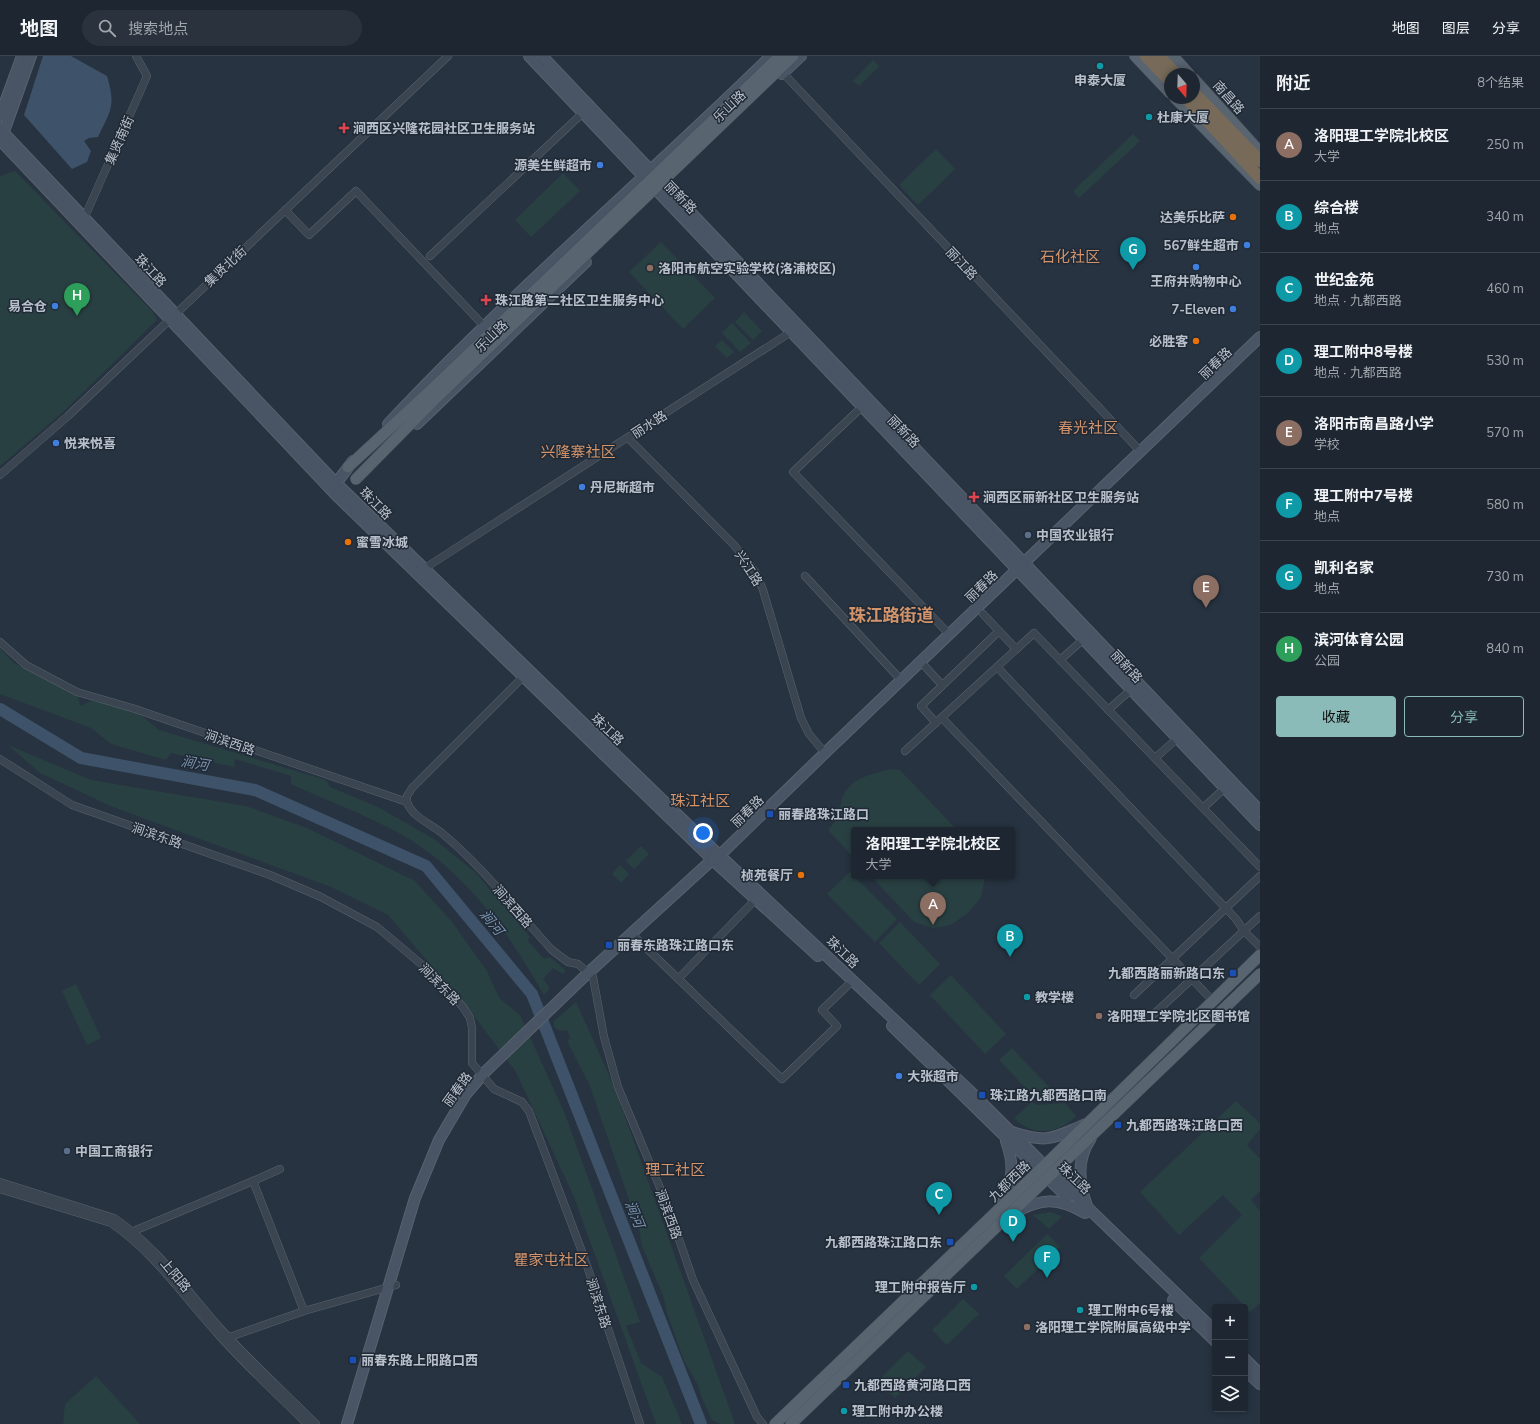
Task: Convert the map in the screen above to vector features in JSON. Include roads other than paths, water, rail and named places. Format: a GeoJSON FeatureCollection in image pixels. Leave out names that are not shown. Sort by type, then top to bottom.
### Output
{"type":"FeatureCollection","features":[{"type":"Feature","properties":{"kind":"highway"},"geometry":{"type":"LineString","coordinates":[[1146,56],[1164,75]]}},
{"type":"Feature","properties":{"kind":"highway"},"geometry":{"type":"LineString","coordinates":[[1159,56],[1170,68]]}},
{"type":"Feature","properties":{"kind":"highway","name":"南昌路"},"geometry":{"type":"LineString","coordinates":[[1200,100],[1236,143],[1260,178]]}},
{"type":"Feature","properties":{"kind":"highway","name":"南昌路"},"geometry":{"type":"LineString","coordinates":[[1193,104],[1236,143],[1260,161]]}},
{"type":"Feature","properties":{"kind":"main road"},"geometry":{"type":"LineString","coordinates":[[0,116],[22,56]]}},
{"type":"Feature","properties":{"kind":"main road"},"geometry":{"type":"LineString","coordinates":[[1,136],[31,56]]}},
{"type":"Feature","properties":{"kind":"main road","name":"丽新路"},"geometry":{"type":"LineString","coordinates":[[529,56],[587,110],[655,180],[1228,785],[1260,825]]}},
{"type":"Feature","properties":{"kind":"main road","name":"丽新路"},"geometry":{"type":"LineString","coordinates":[[542,56],[587,110]]}},
{"type":"Feature","properties":{"kind":"main road","name":"乐山路"},"geometry":{"type":"LineString","coordinates":[[342,494],[356,479],[446,397],[655,180],[771,56]]}},
{"type":"Feature","properties":{"kind":"main road"},"geometry":{"type":"LineString","coordinates":[[356,479],[431,397],[780,56]]}},
{"type":"Feature","properties":{"kind":"main road","name":"乐山路"},"geometry":{"type":"LineString","coordinates":[[655,180],[784,56]]}},
{"type":"Feature","properties":{"kind":"main road","name":"乐山路"},"geometry":{"type":"LineString","coordinates":[[655,180],[790,56]]}},
{"type":"Feature","properties":{"kind":"main road"},"geometry":{"type":"LineString","coordinates":[[348,467],[431,397],[793,56]]}},
{"type":"Feature","properties":{"kind":"main road","name":"乐山路"},"geometry":{"type":"LineString","coordinates":[[334,486],[348,467],[420,389],[485,327],[801,56]]}},
{"type":"Feature","properties":{"kind":"main road"},"geometry":{"type":"LineString","coordinates":[[1135,56],[1164,87]]}},
{"type":"Feature","properties":{"kind":"main road"},"geometry":{"type":"LineString","coordinates":[[1173,56],[1184,68]]}},
{"type":"Feature","properties":{"kind":"main road","name":"南昌路"},"geometry":{"type":"LineString","coordinates":[[1200,86],[1260,152]]}},
{"type":"Feature","properties":{"kind":"main road"},"geometry":{"type":"LineString","coordinates":[[1181,104],[1260,185]]}},
{"type":"Feature","properties":{"kind":"main road","name":"珠江路"},"geometry":{"type":"LineString","coordinates":[[1,136],[83,221],[171,317],[342,494],[717,860],[755,900],[848,984],[1086,1211],[1212,1328]]}},
{"type":"Feature","properties":{"kind":"main road","name":"丽春路"},"geometry":{"type":"LineString","coordinates":[[590,976],[636,938],[825,753],[1260,337]]}},
{"type":"Feature","properties":{"kind":"main road","name":"珠江路"},"geometry":{"type":"LineString","coordinates":[[421,570],[524,676],[717,860],[969,1090],[1008,1135]]}},
{"type":"Feature","properties":{"kind":"main road","name":"丽新路"},"geometry":{"type":"LineString","coordinates":[[1228,785],[1260,811]]}},
{"type":"Feature","properties":{"kind":"main road","name":"丽春路"},"geometry":{"type":"LineString","coordinates":[[348,1424],[420,1202],[444,1145],[486,1076],[590,976],[717,860]]}},
{"type":"Feature","properties":{"kind":"main road","name":"九都西路"},"geometry":{"type":"LineString","coordinates":[[1046,1173],[1088,1124],[1260,955]]}},
{"type":"Feature","properties":{"kind":"main road","name":"九都西路"},"geometry":{"type":"LineString","coordinates":[[775,1424],[1046,1173],[1093,1135],[1260,974]]}},
{"type":"Feature","properties":{"kind":"main road"},"geometry":{"type":"LineString","coordinates":[[1004,1212],[1011,1180],[1012,1166],[1012,1156],[1008,1135],[1048,1139],[1088,1124]]}},
{"type":"Feature","properties":{"kind":"main road"},"geometry":{"type":"LineString","coordinates":[[1086,1211],[1080,1178],[1080,1163],[1086,1146],[1093,1135]]}},
{"type":"Feature","properties":{"kind":"main road"},"geometry":{"type":"LineString","coordinates":[[1004,1212],[1031,1203],[1050,1201],[1070,1204],[1086,1211]]}},
{"type":"Feature","properties":{"kind":"main road","name":"珠江路"},"geometry":{"type":"LineString","coordinates":[[1086,1211],[1214,1340]]}},
{"type":"Feature","properties":{"kind":"main road","name":"九都西路"},"geometry":{"type":"LineString","coordinates":[[791,1424],[1004,1212]]}},
{"type":"Feature","properties":{"kind":"main road","name":"丽春路"},"geometry":{"type":"LineString","coordinates":[[354,1424],[393,1286]]}},
{"type":"Feature","properties":{"kind":"main road"},"geometry":{"type":"LineString","coordinates":[[1248,1363],[1260,1374]]}},
{"type":"Feature","properties":{"kind":"main road"},"geometry":{"type":"LineString","coordinates":[[1248,1373],[1260,1384]]}},
{"type":"Feature","properties":{"kind":"street","name":"集贤南街"},"geometry":{"type":"LineString","coordinates":[[83,221],[148,76],[136,56]]}},
{"type":"Feature","properties":{"kind":"street","name":"集贤北街"},"geometry":{"type":"LineString","coordinates":[[0,475],[68,416],[448,56]]}},
{"type":"Feature","properties":{"kind":"street","name":"丽江路"},"geometry":{"type":"LineString","coordinates":[[783,73],[1141,452]]}},
{"type":"Feature","properties":{"kind":"street"},"geometry":{"type":"LineString","coordinates":[[430,256],[587,110]]}},
{"type":"Feature","properties":{"kind":"street"},"geometry":{"type":"LineString","coordinates":[[285,210],[309,235],[356,191],[485,327]]}},
{"type":"Feature","properties":{"kind":"street","name":"丽水路"},"geometry":{"type":"LineString","coordinates":[[421,570],[796,329]]}},
{"type":"Feature","properties":{"kind":"street"},"geometry":{"type":"LineString","coordinates":[[866,403],[793,472],[949,634]]}},
{"type":"Feature","properties":{"kind":"street","name":"兴江路"},"geometry":{"type":"LineString","coordinates":[[628,438],[734,545],[756,573],[763,590],[801,718],[809,734],[825,753]]}},
{"type":"Feature","properties":{"kind":"street"},"geometry":{"type":"LineString","coordinates":[[804,576],[902,680]]}},
{"type":"Feature","properties":{"kind":"street"},"geometry":{"type":"LineString","coordinates":[[983,614],[1016,649]]}},
{"type":"Feature","properties":{"kind":"street"},"geometry":{"type":"LineString","coordinates":[[936,723],[921,706],[999,631]]}},
{"type":"Feature","properties":{"kind":"street"},"geometry":{"type":"LineString","coordinates":[[905,752],[1034,632],[1260,867]]}},
{"type":"Feature","properties":{"kind":"street"},"geometry":{"type":"LineString","coordinates":[[1060,660],[1087,636]]}},
{"type":"Feature","properties":{"kind":"street","name":"涧滨西路"},"geometry":{"type":"LineString","coordinates":[[0,642],[26,665],[77,692],[132,708],[407,802],[414,814],[442,833],[481,869],[552,950],[568,962],[578,964],[590,976],[606,1045],[618,1087],[668,1207],[693,1280],[757,1417],[763,1424]]}},
{"type":"Feature","properties":{"kind":"street"},"geometry":{"type":"LineString","coordinates":[[920,662],[942,686]]}},
{"type":"Feature","properties":{"kind":"street"},"geometry":{"type":"LineString","coordinates":[[997,667],[1236,918],[1244,931],[1260,947]]}},
{"type":"Feature","properties":{"kind":"street"},"geometry":{"type":"LineString","coordinates":[[407,802],[407,796],[412,788],[524,676]]}},
{"type":"Feature","properties":{"kind":"street"},"geometry":{"type":"LineString","coordinates":[[1108,710],[1135,686]]}},
{"type":"Feature","properties":{"kind":"street"},"geometry":{"type":"LineString","coordinates":[[942,718],[1213,1001]]}},
{"type":"Feature","properties":{"kind":"street"},"geometry":{"type":"LineString","coordinates":[[1155,758],[1181,735]]}},
{"type":"Feature","properties":{"kind":"street","name":"涧滨东路"},"geometry":{"type":"LineString","coordinates":[[0,758],[72,805],[270,875],[321,897],[377,927],[433,974],[470,1018],[472,1028],[472,1063],[486,1076],[494,1088],[522,1102],[529,1111],[584,1257],[640,1424]]}},
{"type":"Feature","properties":{"kind":"street"},"geometry":{"type":"LineString","coordinates":[[1203,808],[1228,785]]}},
{"type":"Feature","properties":{"kind":"street"},"geometry":{"type":"LineString","coordinates":[[1134,995],[1260,876]]}},
{"type":"Feature","properties":{"kind":"street"},"geometry":{"type":"LineString","coordinates":[[678,979],[755,900]]}},
{"type":"Feature","properties":{"kind":"street"},"geometry":{"type":"LineString","coordinates":[[1154,1014],[1260,916]]}},
{"type":"Feature","properties":{"kind":"street"},"geometry":{"type":"LineString","coordinates":[[636,938],[782,1079],[837,1026],[822,1010],[848,984]]}},
{"type":"Feature","properties":{"kind":"street"},"geometry":{"type":"LineString","coordinates":[[130,1232],[280,1169]]}},
{"type":"Feature","properties":{"kind":"street"},"geometry":{"type":"LineString","coordinates":[[253,1181],[304,1311]]}},
{"type":"Feature","properties":{"kind":"street","name":"上阳路"},"geometry":{"type":"LineString","coordinates":[[0,1182],[114,1218],[130,1232],[226,1338],[307,1424]]}},
{"type":"Feature","properties":{"kind":"street","name":"上阳路"},"geometry":{"type":"LineString","coordinates":[[0,1189],[112,1223],[130,1232]]}},
{"type":"Feature","properties":{"kind":"street"},"geometry":{"type":"LineString","coordinates":[[226,1338],[304,1311],[393,1286]]}},
{"type":"Feature","properties":{"kind":"street","name":"上阳路"},"geometry":{"type":"LineString","coordinates":[[226,1338],[316,1424]]}},
{"type":"Feature","properties":{"kind":"water"},"geometry":{"type":"Polygon","coordinates":[[[43,56],[71,56],[107,76],[110,86],[112,101],[109,114],[98,137],[89,138],[84,141],[91,151],[87,162],[72,169],[24,115],[43,56]]]}},
{"type":"Feature","properties":{"kind":"waterway","name":"涧河"},"geometry":{"type":"LineString","coordinates":[[0,709],[81,758],[255,790],[426,866],[532,994],[701,1424]]}},
{"type":"Feature","properties":{"kind":"place","name":"申泰大厦"},"geometry":{"type":"Point","coordinates":[1100,66]}},
{"type":"Feature","properties":{"kind":"place","name":"杜康大厦"},"geometry":{"type":"Point","coordinates":[1149,117]}},
{"type":"Feature","properties":{"kind":"place","name":"涧西区兴隆花园社区卫生服务站"},"geometry":{"type":"Point","coordinates":[344,128]}},
{"type":"Feature","properties":{"kind":"place","name":"源美生鲜超市"},"geometry":{"type":"Point","coordinates":[600,165]}},
{"type":"Feature","properties":{"kind":"place","name":"达美乐比萨"},"geometry":{"type":"Point","coordinates":[1233,217]}},
{"type":"Feature","properties":{"kind":"place","name":"567鲜生超市"},"geometry":{"type":"Point","coordinates":[1247,245]}},
{"type":"Feature","properties":{"kind":"place","name":"王府井购物中心"},"geometry":{"type":"Point","coordinates":[1196,267]}},
{"type":"Feature","properties":{"kind":"place","name":"洛阳市航空实验学校(洛浦校区)"},"geometry":{"type":"Point","coordinates":[650,268]}},
{"type":"Feature","properties":{"kind":"place","name":"凯利名家"},"geometry":{"type":"Point","coordinates":[1133,270]}},
{"type":"Feature","properties":{"kind":"place","name":"珠江路第二社区卫生服务中心"},"geometry":{"type":"Point","coordinates":[486,300]}},
{"type":"Feature","properties":{"kind":"place","name":"易合仓"},"geometry":{"type":"Point","coordinates":[55,306]}},
{"type":"Feature","properties":{"kind":"place","name":"7-Eleven"},"geometry":{"type":"Point","coordinates":[1233,309]}},
{"type":"Feature","properties":{"kind":"place","name":"滨河体育公园"},"geometry":{"type":"Point","coordinates":[77,316]}},
{"type":"Feature","properties":{"kind":"place","name":"必胜客"},"geometry":{"type":"Point","coordinates":[1196,341]}},
{"type":"Feature","properties":{"kind":"place","name":"悦来悦喜"},"geometry":{"type":"Point","coordinates":[56,443]}},
{"type":"Feature","properties":{"kind":"place","name":"丹尼斯超市"},"geometry":{"type":"Point","coordinates":[582,487]}},
{"type":"Feature","properties":{"kind":"place","name":"涧西区丽新社区卫生服务站"},"geometry":{"type":"Point","coordinates":[974,497]}},
{"type":"Feature","properties":{"kind":"place","name":"中国农业银行"},"geometry":{"type":"Point","coordinates":[1028,535]}},
{"type":"Feature","properties":{"kind":"place","name":"蜜雪冰城"},"geometry":{"type":"Point","coordinates":[348,542]}},
{"type":"Feature","properties":{"kind":"place","name":"洛阳市南昌路小学"},"geometry":{"type":"Point","coordinates":[1206,608]}},
{"type":"Feature","properties":{"kind":"place","name":"丽春路珠江路口"},"geometry":{"type":"Point","coordinates":[770,814]}},
{"type":"Feature","properties":{"kind":"place","name":"桢苑餐厅"},"geometry":{"type":"Point","coordinates":[801,875]}},
{"type":"Feature","properties":{"kind":"place","name":"洛阳理工学院北校区"},"geometry":{"type":"Point","coordinates":[933,925]}},
{"type":"Feature","properties":{"kind":"place","name":"丽春东路珠江路口东"},"geometry":{"type":"Point","coordinates":[609,945]}},
{"type":"Feature","properties":{"kind":"place","name":"综合楼"},"geometry":{"type":"Point","coordinates":[1010,957]}},
{"type":"Feature","properties":{"kind":"place","name":"九都西路丽新路口东"},"geometry":{"type":"Point","coordinates":[1233,973]}},
{"type":"Feature","properties":{"kind":"place","name":"教学楼"},"geometry":{"type":"Point","coordinates":[1027,997]}},
{"type":"Feature","properties":{"kind":"place","name":"洛阳理工学院北区图书馆"},"geometry":{"type":"Point","coordinates":[1099,1016]}},
{"type":"Feature","properties":{"kind":"place","name":"大张超市"},"geometry":{"type":"Point","coordinates":[899,1076]}},
{"type":"Feature","properties":{"kind":"place","name":"珠江路九都西路口南"},"geometry":{"type":"Point","coordinates":[982,1095]}},
{"type":"Feature","properties":{"kind":"place","name":"九都西路珠江路口西"},"geometry":{"type":"Point","coordinates":[1118,1125]}},
{"type":"Feature","properties":{"kind":"place","name":"中国工商银行"},"geometry":{"type":"Point","coordinates":[67,1151]}},
{"type":"Feature","properties":{"kind":"place","name":"世纪金苑"},"geometry":{"type":"Point","coordinates":[939,1215]}},
{"type":"Feature","properties":{"kind":"place","name":"九都西路珠江路口东"},"geometry":{"type":"Point","coordinates":[950,1242]}},
{"type":"Feature","properties":{"kind":"place","name":"理工附中8号楼"},"geometry":{"type":"Point","coordinates":[1013,1242]}},
{"type":"Feature","properties":{"kind":"place","name":"理工附中7号楼"},"geometry":{"type":"Point","coordinates":[1047,1278]}},
{"type":"Feature","properties":{"kind":"place","name":"理工附中报告厅"},"geometry":{"type":"Point","coordinates":[974,1287]}},
{"type":"Feature","properties":{"kind":"place","name":"理工附中6号楼"},"geometry":{"type":"Point","coordinates":[1080,1310]}},
{"type":"Feature","properties":{"kind":"place","name":"洛阳理工学院附属高级中学"},"geometry":{"type":"Point","coordinates":[1027,1327]}},
{"type":"Feature","properties":{"kind":"place","name":"丽春东路上阳路口西"},"geometry":{"type":"Point","coordinates":[353,1360]}},
{"type":"Feature","properties":{"kind":"place","name":"九都西路黄河路口西"},"geometry":{"type":"Point","coordinates":[846,1385]}},
{"type":"Feature","properties":{"kind":"place","name":"理工附中办公楼"},"geometry":{"type":"Point","coordinates":[844,1411]}},
{"type":"Feature","properties":{"kind":"district","name":"石化社区"},"geometry":{"type":"Point","coordinates":[1070,257]}},
{"type":"Feature","properties":{"kind":"district","name":"春光社区"},"geometry":{"type":"Point","coordinates":[1088,428]}},
{"type":"Feature","properties":{"kind":"district","name":"兴隆寨社区"},"geometry":{"type":"Point","coordinates":[578,452]}},
{"type":"Feature","properties":{"kind":"district","name":"珠江路街道"},"geometry":{"type":"Point","coordinates":[891,615]}},
{"type":"Feature","properties":{"kind":"district","name":"珠江社区"},"geometry":{"type":"Point","coordinates":[700,801]}},
{"type":"Feature","properties":{"kind":"district","name":"理工社区"},"geometry":{"type":"Point","coordinates":[675,1170]}},
{"type":"Feature","properties":{"kind":"district","name":"瞿家屯社区"},"geometry":{"type":"Point","coordinates":[551,1260]}}]}
